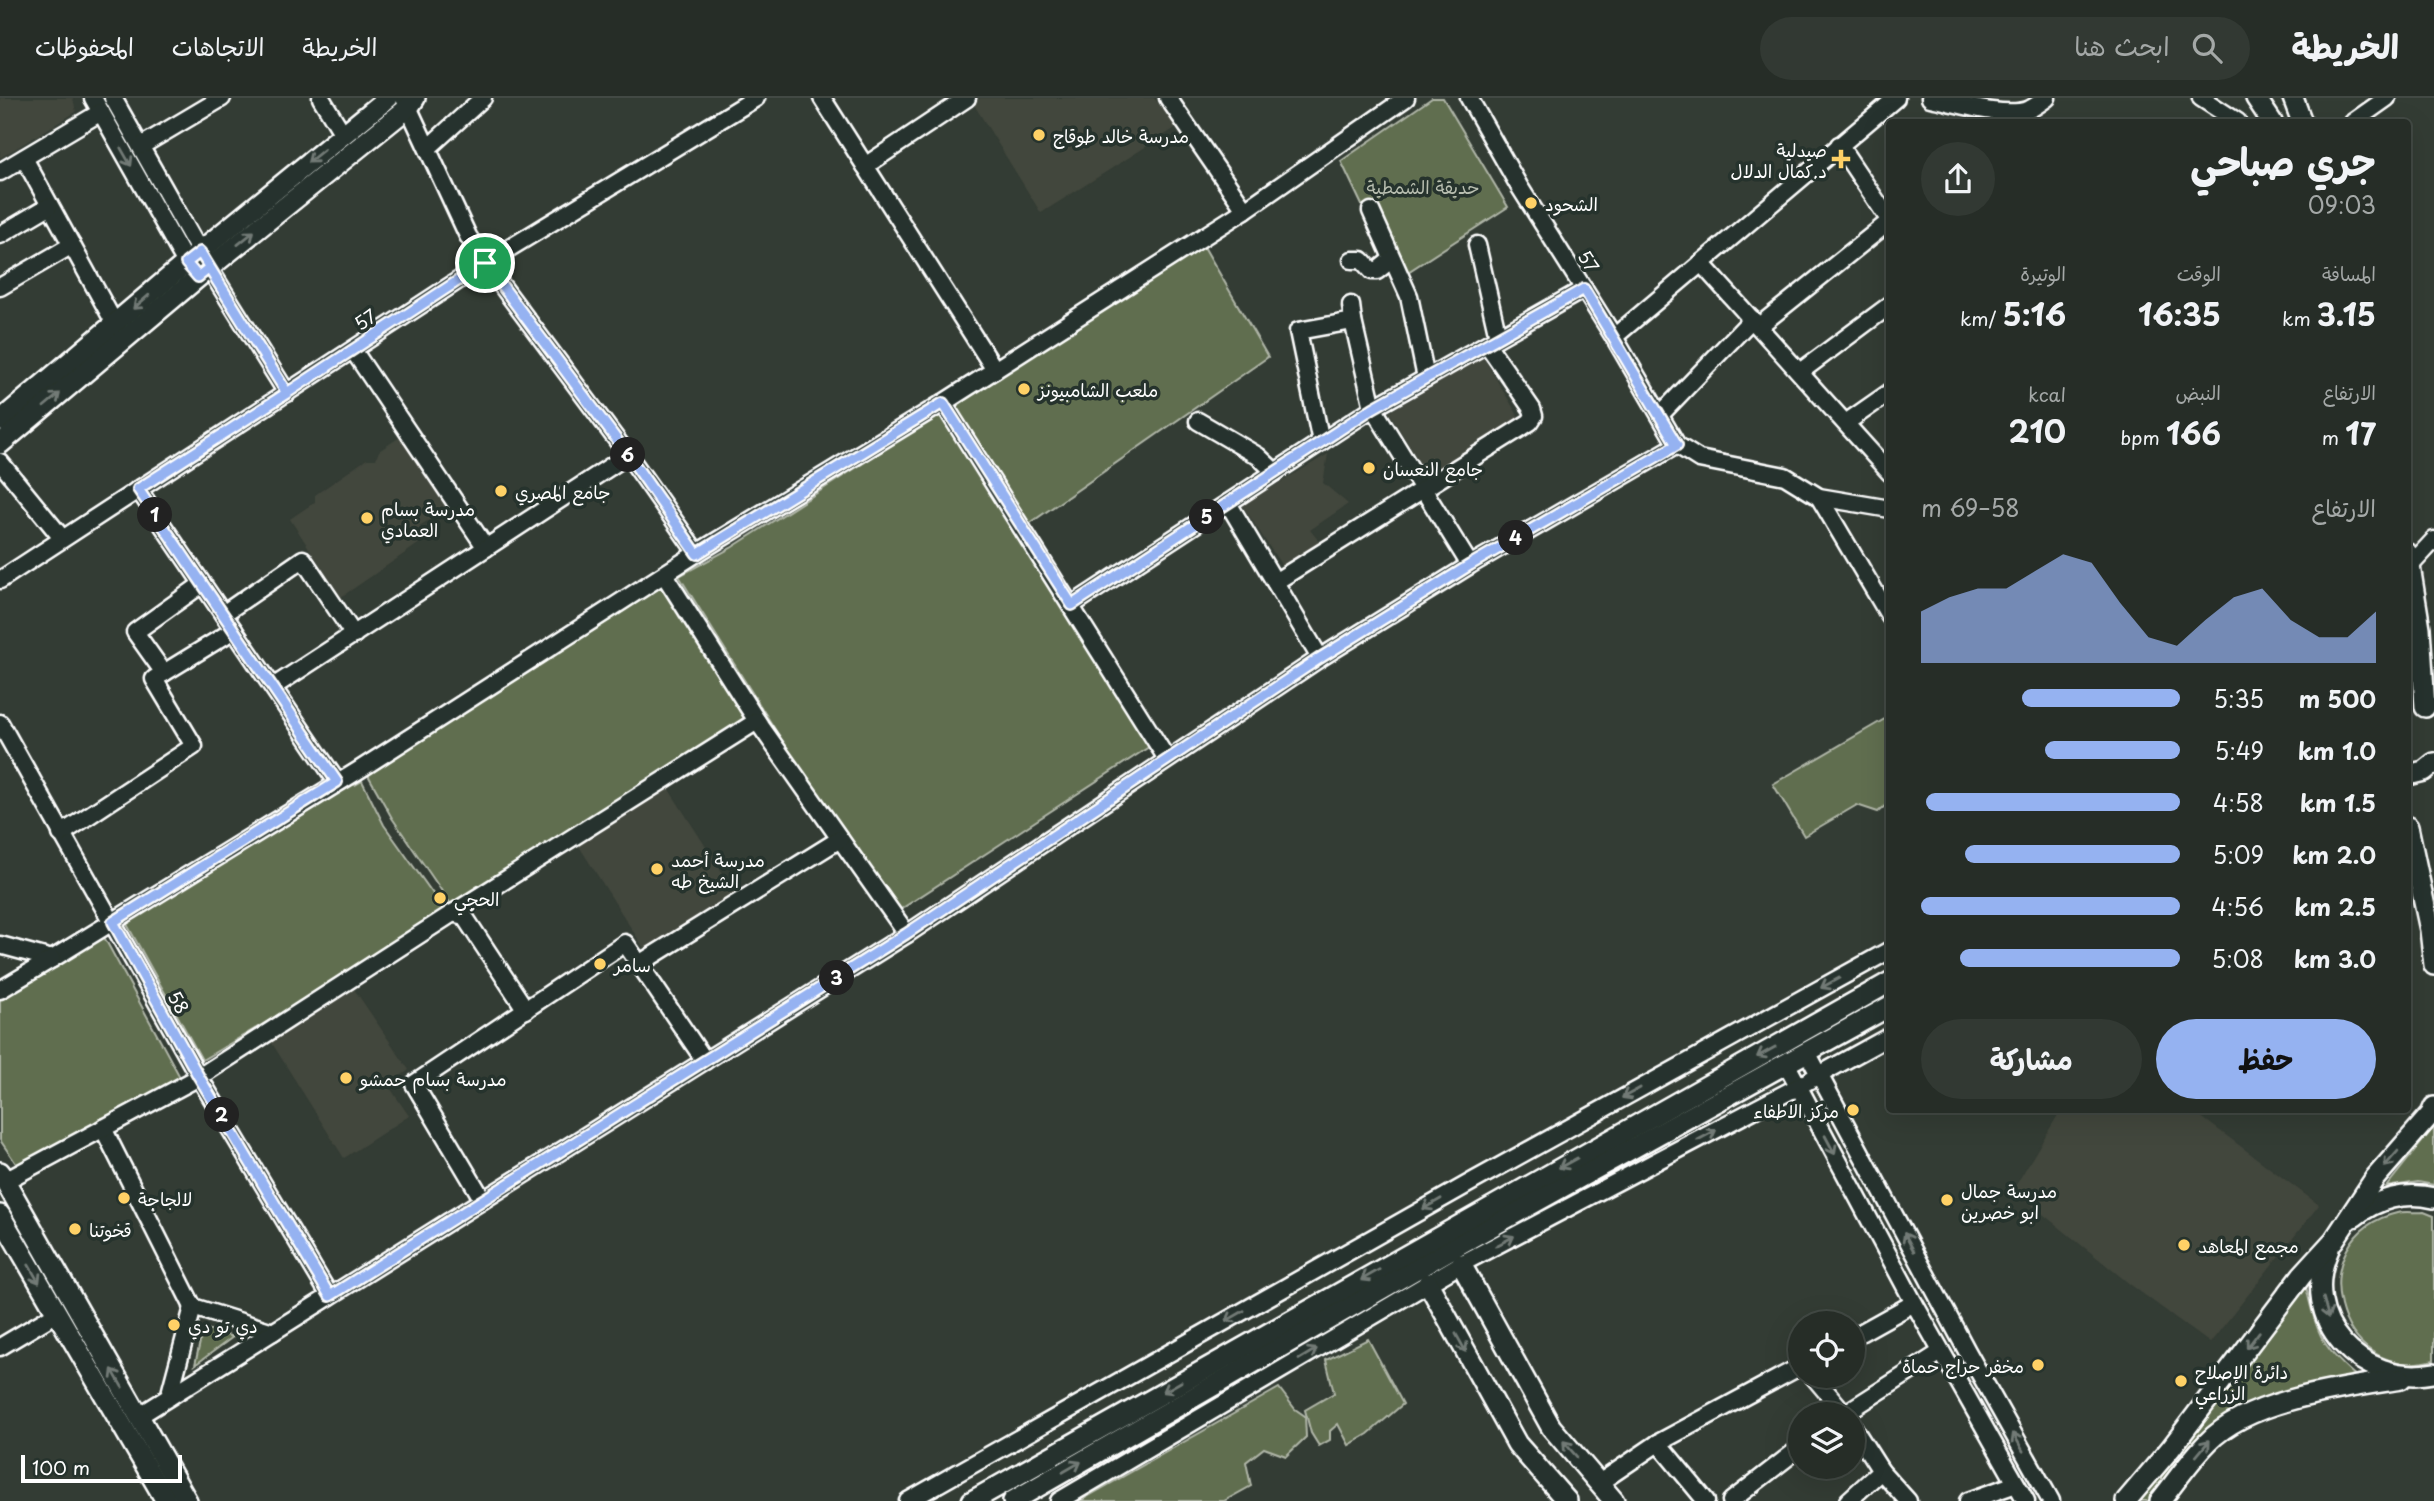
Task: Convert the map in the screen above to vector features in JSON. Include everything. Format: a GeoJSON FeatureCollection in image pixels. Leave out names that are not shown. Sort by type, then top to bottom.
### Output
{"type":"FeatureCollection","features":[{"type":"Feature","properties":{"kind":"main road"},"geometry":{"type":"LineString","coordinates":[[0,444],[343,134],[388,98]]}},
{"type":"Feature","properties":{"kind":"main road"},"geometry":{"type":"LineString","coordinates":[[2256,98],[2270,119]]}},
{"type":"Feature","properties":{"kind":"main road"},"geometry":{"type":"LineString","coordinates":[[2293,98],[2301,119]]}},
{"type":"Feature","properties":{"kind":"main road"},"geometry":{"type":"LineString","coordinates":[[0,421],[116,324],[198,265],[409,101]]}},
{"type":"Feature","properties":{"kind":"main road"},"geometry":{"type":"LineString","coordinates":[[2411,574],[2422,654],[2422,708]]}},
{"type":"Feature","properties":{"kind":"main road"},"geometry":{"type":"LineString","coordinates":[[2422,654],[2434,670]]}},
{"type":"Feature","properties":{"kind":"main road"},"geometry":{"type":"LineString","coordinates":[[2411,774],[2433,769]]}},
{"type":"Feature","properties":{"kind":"main road"},"geometry":{"type":"LineString","coordinates":[[2411,846],[2434,965]]}},
{"type":"Feature","properties":{"kind":"main road"},"geometry":{"type":"LineString","coordinates":[[2414,864],[2434,850]]}},
{"type":"Feature","properties":{"kind":"main road"},"geometry":{"type":"LineString","coordinates":[[972,1501],[1886,984]]}},
{"type":"Feature","properties":{"kind":"main road"},"geometry":{"type":"LineString","coordinates":[[1013,1501],[1460,1244],[1886,1008]]}},
{"type":"Feature","properties":{"kind":"main road"},"geometry":{"type":"LineString","coordinates":[[2427,1375],[2384,1372],[2367,1364],[2340,1341],[2331,1326],[2322,1292],[2326,1256],[2333,1240],[2375,1178],[2431,1114],[2434,1107]]}},
{"type":"Feature","properties":{"kind":"main road"},"geometry":{"type":"LineString","coordinates":[[3,1177],[166,1501]]}},
{"type":"Feature","properties":{"kind":"main road"},"geometry":{"type":"LineString","coordinates":[[2126,1501],[2171,1448],[2302,1275],[2347,1222],[2365,1208],[2385,1199],[2407,1195],[2434,1198]]}},
{"type":"Feature","properties":{"kind":"main road"},"geometry":{"type":"LineString","coordinates":[[0,1215],[57,1313],[80,1332],[139,1416],[187,1501]]}},
{"type":"Feature","properties":{"kind":"main road"},"geometry":{"type":"LineString","coordinates":[[1461,1264],[1550,1427],[1614,1501]]}},
{"type":"Feature","properties":{"kind":"main road"},"geometry":{"type":"LineString","coordinates":[[1428,1283],[1517,1444],[1567,1501]]}},
{"type":"Feature","properties":{"kind":"main road"},"geometry":{"type":"LineString","coordinates":[[2161,1501],[2209,1440],[2246,1416],[2283,1401],[2427,1375]]}},
{"type":"Feature","properties":{"kind":"street"},"geometry":{"type":"LineString","coordinates":[[113,98],[141,146],[198,265]]}},
{"type":"Feature","properties":{"kind":"street"},"geometry":{"type":"LineString","coordinates":[[321,98],[343,134]]}},
{"type":"Feature","properties":{"kind":"street"},"geometry":{"type":"LineString","coordinates":[[428,148],[483,98]]}},
{"type":"Feature","properties":{"kind":"street","name":"57"},"geometry":{"type":"LineString","coordinates":[[0,580],[485,263],[756,98]]}},
{"type":"Feature","properties":{"kind":"street"},"geometry":{"type":"LineString","coordinates":[[822,98],[995,370]]}},
{"type":"Feature","properties":{"kind":"street"},"geometry":{"type":"LineString","coordinates":[[865,166],[967,98]]}},
{"type":"Feature","properties":{"kind":"street"},"geometry":{"type":"LineString","coordinates":[[1168,98],[1245,210]]}},
{"type":"Feature","properties":{"kind":"street"},"geometry":{"type":"LineString","coordinates":[[0,990],[943,403],[1245,210],[1406,98]]}},
{"type":"Feature","properties":{"kind":"street","name":"57"},"geometry":{"type":"LineString","coordinates":[[1469,98],[1519,186],[1614,337],[1677,445]]}},
{"type":"Feature","properties":{"kind":"street"},"geometry":{"type":"LineString","coordinates":[[1614,337],[1896,98]]}},
{"type":"Feature","properties":{"kind":"street"},"geometry":{"type":"LineString","coordinates":[[1930,98],[2034,116],[2047,98]]}},
{"type":"Feature","properties":{"kind":"street"},"geometry":{"type":"LineString","coordinates":[[2201,98],[2233,119]]}},
{"type":"Feature","properties":{"kind":"street"},"geometry":{"type":"LineString","coordinates":[[2357,119],[2387,98]]}},
{"type":"Feature","properties":{"kind":"street"},"geometry":{"type":"LineString","coordinates":[[141,146],[215,100]]}},
{"type":"Feature","properties":{"kind":"street"},"geometry":{"type":"LineString","coordinates":[[409,101],[468,236],[485,263],[628,455],[697,554]]}},
{"type":"Feature","properties":{"kind":"street"},"geometry":{"type":"LineString","coordinates":[[0,172],[24,158],[97,105],[198,265],[287,393]]}},
{"type":"Feature","properties":{"kind":"street"},"geometry":{"type":"LineString","coordinates":[[1839,145],[1886,215]]}},
{"type":"Feature","properties":{"kind":"street"},"geometry":{"type":"LineString","coordinates":[[24,158],[116,324]]}},
{"type":"Feature","properties":{"kind":"street"},"geometry":{"type":"LineString","coordinates":[[0,234],[49,206]]}},
{"type":"Feature","properties":{"kind":"street"},"geometry":{"type":"LineString","coordinates":[[1371,211],[1409,296],[1426,378]]}},
{"type":"Feature","properties":{"kind":"street"},"geometry":{"type":"LineString","coordinates":[[1660,415],[1755,323],[1886,224]]}},
{"type":"Feature","properties":{"kind":"street"},"geometry":{"type":"LineString","coordinates":[[0,287],[72,245]]}},
{"type":"Feature","properties":{"kind":"street"},"geometry":{"type":"LineString","coordinates":[[1275,582],[1530,422],[1534,415],[1532,409],[1493,340],[1477,245]]}},
{"type":"Feature","properties":{"kind":"street"},"geometry":{"type":"LineString","coordinates":[[1352,260],[1362,260],[1372,271],[1377,271],[1392,259]]}},
{"type":"Feature","properties":{"kind":"street"},"geometry":{"type":"LineString","coordinates":[[1701,263],[1886,463]]}},
{"type":"Feature","properties":{"kind":"street"},"geometry":{"type":"LineString","coordinates":[[1072,605],[1373,408],[1584,289]]}},
{"type":"Feature","properties":{"kind":"street"},"geometry":{"type":"LineString","coordinates":[[1800,372],[1886,308]]}},
{"type":"Feature","properties":{"kind":"street"},"geometry":{"type":"LineString","coordinates":[[1321,442],[1298,331],[1352,313],[1373,408],[1470,565]]}},
{"type":"Feature","properties":{"kind":"street"},"geometry":{"type":"LineString","coordinates":[[354,350],[486,548]]}},
{"type":"Feature","properties":{"kind":"street"},"geometry":{"type":"LineString","coordinates":[[1847,422],[1886,395]]}},
{"type":"Feature","properties":{"kind":"street"},"geometry":{"type":"LineString","coordinates":[[943,403],[1167,759]]}},
{"type":"Feature","properties":{"kind":"street"},"geometry":{"type":"LineString","coordinates":[[1198,421],[1258,456],[1275,472]]}},
{"type":"Feature","properties":{"kind":"street"},"geometry":{"type":"LineString","coordinates":[[139,1416],[906,934],[1320,658],[1470,565],[1677,445],[1699,458],[1785,476],[1819,497],[1886,508]]}},
{"type":"Feature","properties":{"kind":"street"},"geometry":{"type":"LineString","coordinates":[[273,687],[628,455]]}},
{"type":"Feature","properties":{"kind":"street"},"geometry":{"type":"LineString","coordinates":[[0,462],[62,538]]}},
{"type":"Feature","properties":{"kind":"street"},"geometry":{"type":"LineString","coordinates":[[138,489],[337,782]]}},
{"type":"Feature","properties":{"kind":"street"},"geometry":{"type":"LineString","coordinates":[[1819,497],[1886,610]]}},
{"type":"Feature","properties":{"kind":"street"},"geometry":{"type":"LineString","coordinates":[[1228,503],[1320,658]]}},
{"type":"Feature","properties":{"kind":"street"},"geometry":{"type":"LineString","coordinates":[[2411,558],[2434,540]]}},
{"type":"Feature","properties":{"kind":"street"},"geometry":{"type":"LineString","coordinates":[[223,614],[303,559],[354,635]]}},
{"type":"Feature","properties":{"kind":"street"},"geometry":{"type":"LineString","coordinates":[[665,576],[757,721],[906,934]]}},
{"type":"Feature","properties":{"kind":"street"},"geometry":{"type":"LineString","coordinates":[[163,673],[135,632],[202,584]]}},
{"type":"Feature","properties":{"kind":"street"},"geometry":{"type":"LineString","coordinates":[[61,834],[194,746],[154,679],[234,630]]}},
{"type":"Feature","properties":{"kind":"street"},"geometry":{"type":"LineString","coordinates":[[3,1177],[199,1077],[757,721]]}},
{"type":"Feature","properties":{"kind":"street","name":"58"},"geometry":{"type":"LineString","coordinates":[[0,723],[199,1077],[330,1296]]}},
{"type":"Feature","properties":{"kind":"street"},"geometry":{"type":"LineString","coordinates":[[639,964],[840,839]]}},
{"type":"Feature","properties":{"kind":"street"},"geometry":{"type":"LineString","coordinates":[[453,913],[464,916],[526,1010]]}},
{"type":"Feature","properties":{"kind":"street"},"geometry":{"type":"LineString","coordinates":[[483,1200],[414,1084],[625,943],[705,1061]]}},
{"type":"Feature","properties":{"kind":"street"},"geometry":{"type":"LineString","coordinates":[[0,945],[52,959]]}},
{"type":"Feature","properties":{"kind":"street"},"geometry":{"type":"LineString","coordinates":[[908,1501],[1475,1180],[1886,952]]}},
{"type":"Feature","properties":{"kind":"street"},"geometry":{"type":"LineString","coordinates":[[1059,1501],[1461,1264],[1886,1038]]}},
{"type":"Feature","properties":{"kind":"street"},"geometry":{"type":"LineString","coordinates":[[1807,1052],[1967,1351],[2051,1501]]}},
{"type":"Feature","properties":{"kind":"street"},"geometry":{"type":"LineString","coordinates":[[1786,1063],[1914,1303],[2026,1501]]}},
{"type":"Feature","properties":{"kind":"street"},"geometry":{"type":"LineString","coordinates":[[103,1128],[193,1307],[169,1397]]}},
{"type":"Feature","properties":{"kind":"street"},"geometry":{"type":"LineString","coordinates":[[1865,1330],[1914,1303]]}},
{"type":"Feature","properties":{"kind":"street"},"geometry":{"type":"LineString","coordinates":[[193,1307],[273,1332]]}},
{"type":"Feature","properties":{"kind":"street"},"geometry":{"type":"LineString","coordinates":[[0,1347],[57,1313]]}},
{"type":"Feature","properties":{"kind":"street"},"geometry":{"type":"LineString","coordinates":[[1864,1402],[1941,1352]]}},
{"type":"Feature","properties":{"kind":"street"},"geometry":{"type":"LineString","coordinates":[[1599,1483],[1658,1443],[1788,1373]]}},
{"type":"Feature","properties":{"kind":"street"},"geometry":{"type":"LineString","coordinates":[[1822,1388],[1835,1402]]}},
{"type":"Feature","properties":{"kind":"street"},"geometry":{"type":"LineString","coordinates":[[1658,1443],[1706,1501]]}},
{"type":"Feature","properties":{"kind":"street"},"geometry":{"type":"LineString","coordinates":[[1865,1446],[1881,1471],[1908,1501]]}},
{"type":"Feature","properties":{"kind":"street"},"geometry":{"type":"LineString","coordinates":[[1731,1501],[1788,1457]]}},
{"type":"Feature","properties":{"kind":"street"},"geometry":{"type":"LineString","coordinates":[[1848,1501],[1881,1471]]}},
{"type":"Feature","properties":{"kind":"street"},"geometry":{"type":"LineString","coordinates":[[1968,1501],[2016,1484]]}},
{"type":"Feature","properties":{"kind":"shaded area"},"geometry":{"type":"Polygon","coordinates":[[[0,98],[73,98],[76,112],[0,158],[0,98]]]}},
{"type":"Feature","properties":{"kind":"shaded area"},"geometry":{"type":"Polygon","coordinates":[[[980,98],[1154,98],[1177,127],[1041,213],[973,103],[980,98]]]}},
{"type":"Feature","properties":{"kind":"shaded area"},"geometry":{"type":"Polygon","coordinates":[[[1483,357],[1526,429],[1430,480],[1389,412],[1483,357]]]}},
{"type":"Feature","properties":{"kind":"shaded area"},"geometry":{"type":"Polygon","coordinates":[[[400,437],[447,509],[419,526],[427,538],[341,597],[290,519],[315,502],[315,495],[367,459],[376,459],[379,451],[400,437]]]}},
{"type":"Feature","properties":{"kind":"shaded area"},"geometry":{"type":"Polygon","coordinates":[[[1328,454],[1323,483],[1348,504],[1310,530],[1323,546],[1284,569],[1242,505],[1328,454]]]}},
{"type":"Feature","properties":{"kind":"shaded area","name":"مدرسة أحمد الشيخ طه"},"geometry":{"type":"Polygon","coordinates":[[[666,785],[737,895],[647,953],[577,843],[666,785]]]}},
{"type":"Feature","properties":{"kind":"shaded area","name":"مدرسة بسام حمشو"},"geometry":{"type":"Polygon","coordinates":[[[354,989],[409,1070],[388,1085],[409,1116],[344,1158],[270,1040],[354,989]]]}},
{"type":"Feature","properties":{"kind":"shaded area","name":"مجمع المعاهد"},"geometry":{"type":"Polygon","coordinates":[[[2059,1113],[2196,1113],[2319,1205],[2210,1343],[2131,1285],[2013,1190],[2059,1113]]]}},
{"type":"Feature","properties":{"kind":"green space","name":"حديقة الشمطية"},"geometry":{"type":"Polygon","coordinates":[[[1432,98],[1443,98],[1508,207],[1397,279],[1341,161],[1432,98]]]}},
{"type":"Feature","properties":{"kind":"green space"},"geometry":{"type":"Polygon","coordinates":[[[1203,245],[1268,357],[1023,528],[950,405],[1203,245]]]}},
{"type":"Feature","properties":{"kind":"green space"},"geometry":{"type":"Polygon","coordinates":[[[943,412],[1155,743],[898,911],[890,913],[679,576],[731,548],[943,412]]]}},
{"type":"Feature","properties":{"kind":"green space"},"geometry":{"type":"Polygon","coordinates":[[[661,587],[666,589],[750,725],[454,909],[392,818],[368,775],[661,587]]]}},
{"type":"Feature","properties":{"kind":"green space"},"geometry":{"type":"Polygon","coordinates":[[[1886,718],[1886,805],[1878,812],[1857,805],[1804,836],[1773,784],[1886,718]]]}},
{"type":"Feature","properties":{"kind":"green space"},"geometry":{"type":"Polygon","coordinates":[[[362,781],[384,825],[448,915],[202,1060],[124,919],[353,783],[355,785],[362,781]]]}},
{"type":"Feature","properties":{"kind":"green space"},"geometry":{"type":"Polygon","coordinates":[[[104,937],[180,1077],[22,1169],[0,1140],[0,997],[104,937]]]}},
{"type":"Feature","properties":{"kind":"green space"},"geometry":{"type":"Polygon","coordinates":[[[2434,1127],[2434,1185],[2418,1182],[2386,1187],[2434,1127]]]}},
{"type":"Feature","properties":{"kind":"green space"},"geometry":{"type":"Polygon","coordinates":[[[2424,1212],[2434,1216],[2434,1360],[2400,1362],[2372,1352],[2352,1331],[2341,1305],[2339,1277],[2347,1249],[2366,1227],[2397,1213],[2424,1212]]]}},
{"type":"Feature","properties":{"kind":"green space"},"geometry":{"type":"Polygon","coordinates":[[[2306,1286],[2313,1317],[2323,1340],[2338,1360],[2362,1381],[2308,1388],[2184,1455],[2148,1501],[2139,1501],[2257,1352],[2306,1286]]]}},
{"type":"Feature","properties":{"kind":"green space"},"geometry":{"type":"Polygon","coordinates":[[[203,1328],[233,1337],[195,1365],[203,1328]]]}},
{"type":"Feature","properties":{"kind":"green space"},"geometry":{"type":"Polygon","coordinates":[[[1368,1339],[1403,1404],[1368,1434],[1349,1445],[1338,1424],[1330,1431],[1330,1440],[1319,1446],[1311,1433],[1305,1410],[1334,1393],[1326,1360],[1368,1339]]]}},
{"type":"Feature","properties":{"kind":"green space"},"geometry":{"type":"Polygon","coordinates":[[[1279,1388],[1295,1409],[1305,1416],[1306,1437],[1286,1456],[1264,1448],[1246,1462],[1251,1486],[1224,1501],[1080,1501],[1279,1388]]]}},
{"type":"Feature","properties":{"kind":"place","name":"مدرسة خالد طوقاج"},"geometry":{"type":"Point","coordinates":[1039,135]}},
{"type":"Feature","properties":{"kind":"place","name":"صيدلية د.كمال الدلال"},"geometry":{"type":"Point","coordinates":[1841,159]}},
{"type":"Feature","properties":{"kind":"place","name":"الشحود"},"geometry":{"type":"Point","coordinates":[1531,203]}},
{"type":"Feature","properties":{"kind":"place","name":"ملعب الشامبيونز"},"geometry":{"type":"Point","coordinates":[1024,389]}},
{"type":"Feature","properties":{"kind":"place","name":"جامع النعسان"},"geometry":{"type":"Point","coordinates":[1369,468]}},
{"type":"Feature","properties":{"kind":"place","name":"جامع المصري"},"geometry":{"type":"Point","coordinates":[501,491]}},
{"type":"Feature","properties":{"kind":"place","name":"مدرسة بسام العمادي"},"geometry":{"type":"Point","coordinates":[367,518]}},
{"type":"Feature","properties":{"kind":"place","name":"مدرسة أحمد الشيخ طه"},"geometry":{"type":"Point","coordinates":[657,869]}},
{"type":"Feature","properties":{"kind":"place","name":"الحجي"},"geometry":{"type":"Point","coordinates":[440,898]}},
{"type":"Feature","properties":{"kind":"place","name":"سامر"},"geometry":{"type":"Point","coordinates":[600,964]}},
{"type":"Feature","properties":{"kind":"place","name":"مدرسة بسام حمشو"},"geometry":{"type":"Point","coordinates":[346,1078]}},
{"type":"Feature","properties":{"kind":"place","name":"مركز الاطفاء"},"geometry":{"type":"Point","coordinates":[1853,1110]}},
{"type":"Feature","properties":{"kind":"place","name":"لالجاجة"},"geometry":{"type":"Point","coordinates":[124,1198]}},
{"type":"Feature","properties":{"kind":"place","name":"مدرسة جمال ابو خصرين"},"geometry":{"type":"Point","coordinates":[1947,1200]}},
{"type":"Feature","properties":{"kind":"place","name":"قخوتنا"},"geometry":{"type":"Point","coordinates":[75,1229]}},
{"type":"Feature","properties":{"kind":"place","name":"مجمع المعاهد"},"geometry":{"type":"Point","coordinates":[2184,1245]}},
{"type":"Feature","properties":{"kind":"place","name":"دي تو دي"},"geometry":{"type":"Point","coordinates":[174,1325]}},
{"type":"Feature","properties":{"kind":"place","name":"مخفر حراج حماة"},"geometry":{"type":"Point","coordinates":[2038,1365]}},
{"type":"Feature","properties":{"kind":"place","name":"دائرة الإصلاح الزراعي"},"geometry":{"type":"Point","coordinates":[2181,1381]}},
{"type":"Feature","properties":{"kind":"route"},"geometry":{"type":"LineString","coordinates":[[485,263],[287,393],[209,268],[198,277],[186,263],[200,252],[287,393],[138,489],[337,782],[113,922],[199,1077],[330,1296],[906,934],[1320,658],[1470,565],[1677,445],[1584,289],[1373,408],[1072,605],[943,403],[697,554],[556,356],[485,263]]}}]}
